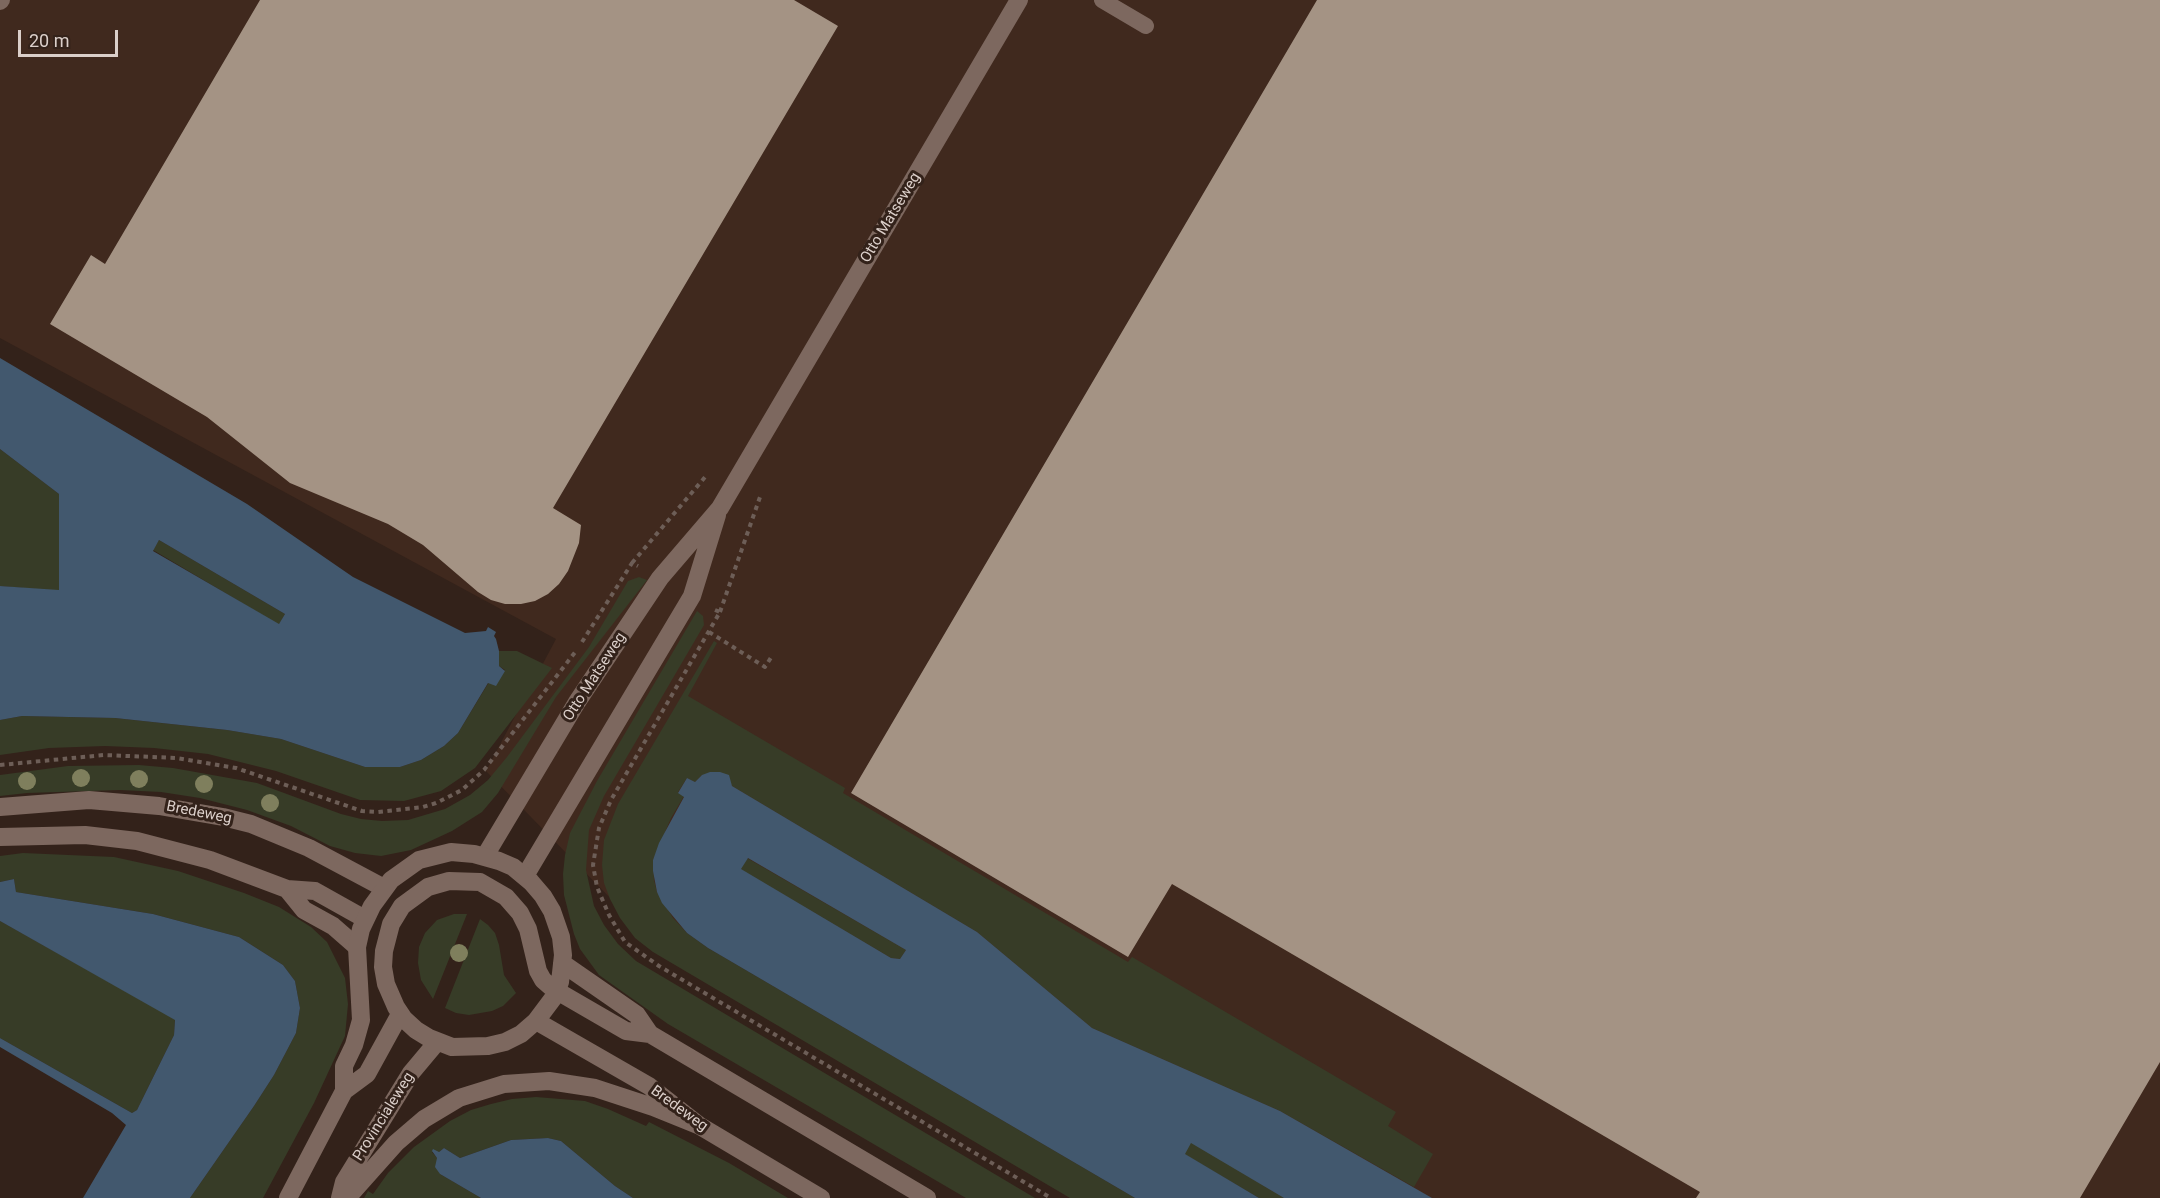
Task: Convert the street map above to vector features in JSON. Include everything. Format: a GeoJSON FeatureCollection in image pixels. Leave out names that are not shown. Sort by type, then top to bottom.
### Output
{"type":"FeatureCollection","features":[{"type":"Feature","properties":{"kind":"main road","name":"Otto Matseweg"},"geometry":{"type":"LineString","coordinates":[[470,880],[577,702],[660,578],[720,508],[1019,0]]}},
{"type":"Feature","properties":{"kind":"main road","name":"Otto Matseweg"},"geometry":{"type":"LineString","coordinates":[[525,876],[692,596],[720,508]]}},
{"type":"Feature","properties":{"kind":"main road","name":"Bredeweg"},"geometry":{"type":"LineString","coordinates":[[0,807],[88,800],[159,806],[213,814],[251,824],[284,837],[384,888]]}},
{"type":"Feature","properties":{"kind":"main road"},"geometry":{"type":"LineString","coordinates":[[0,837],[85,835],[137,841],[210,860],[287,889],[315,891],[387,934]]}},
{"type":"Feature","properties":{"kind":"main road"},"geometry":{"type":"LineString","coordinates":[[344,1091],[344,1066],[361,1026],[357,948],[365,920],[384,888],[409,866],[429,856],[451,852],[485,856],[513,867],[525,876],[543,896],[556,919],[562,945],[562,973],[557,991],[536,1021],[521,1034],[505,1042],[488,1046],[452,1047],[437,1042],[416,1030],[400,1014],[384,975],[387,934],[402,906],[419,892],[448,881],[480,882],[498,891],[514,906],[528,929],[538,971],[543,980],[557,991],[626,1031],[650,1034],[927,1198]]}},
{"type":"Feature","properties":{"kind":"main road"},"geometry":{"type":"LineString","coordinates":[[287,889],[304,910],[333,926],[357,948]]}},
{"type":"Feature","properties":{"kind":"main road"},"geometry":{"type":"LineString","coordinates":[[562,963],[637,1015],[650,1034]]}},
{"type":"Feature","properties":{"kind":"main road"},"geometry":{"type":"LineString","coordinates":[[288,1198],[344,1091],[367,1074],[400,1014]]}},
{"type":"Feature","properties":{"kind":"main road","name":"Bredeweg"},"geometry":{"type":"LineString","coordinates":[[536,1021],[648,1086],[700,1126],[821,1198]]}},
{"type":"Feature","properties":{"kind":"main road","name":"Provincialeweg"},"geometry":{"type":"LineString","coordinates":[[340,1198],[344,1182],[399,1093],[422,1058],[437,1042]]}},
{"type":"Feature","properties":{"kind":"main road"},"geometry":{"type":"LineString","coordinates":[[347,1198],[396,1143],[424,1119],[459,1098],[504,1084],[549,1081],[595,1088],[700,1126]]}},
{"type":"Feature","properties":{"kind":"lane"},"geometry":{"type":"LineString","coordinates":[[1102,0],[1146,26]]}},
{"type":"Feature","properties":{"kind":"path"},"geometry":{"type":"LineString","coordinates":[[720,612],[762,491]]}},
{"type":"Feature","properties":{"kind":"path"},"geometry":{"type":"LineString","coordinates":[[709,632],[765,667],[772,656]]}},
{"type":"Feature","properties":{"kind":"shaded area"},"geometry":{"type":"Polygon","coordinates":[[[0,0],[2160,0],[2160,1198],[1264,1198],[736,881],[663,952],[486,771],[556,639],[0,338],[0,0]]]}},
{"type":"Feature","properties":{"kind":"green space"},"geometry":{"type":"Polygon","coordinates":[[[0,449],[59,494],[59,591],[0,586],[0,449]]]}},
{"type":"Feature","properties":{"kind":"green space"},"geometry":{"type":"Polygon","coordinates":[[[159,540],[285,614],[279,625],[153,550],[159,540]]]}},
{"type":"Feature","properties":{"kind":"green space"},"geometry":{"type":"Polygon","coordinates":[[[639,577],[647,580],[556,697],[498,793],[482,812],[452,831],[411,850],[381,856],[355,853],[330,846],[291,826],[247,810],[200,798],[161,792],[120,790],[0,796],[0,775],[68,766],[139,765],[173,768],[257,783],[341,814],[361,819],[408,820],[445,809],[470,795],[488,780],[589,647],[628,581],[639,577]]]}},
{"type":"Feature","properties":{"kind":"green space"},"geometry":{"type":"Polygon","coordinates":[[[697,611],[703,616],[704,625],[604,796],[589,830],[586,870],[594,906],[604,925],[618,944],[636,961],[1035,1198],[966,1198],[668,1024],[599,975],[580,949],[564,895],[563,874],[570,833],[597,781],[697,611]]]}},
{"type":"Feature","properties":{"kind":"green space"},"geometry":{"type":"Polygon","coordinates":[[[714,641],[717,643],[688,696],[845,788],[843,793],[1128,962],[1132,957],[1396,1112],[1388,1126],[1433,1154],[1414,1187],[1280,1111],[1092,1028],[977,932],[732,786],[729,781],[702,775],[695,782],[687,778],[678,792],[684,796],[671,818],[653,860],[657,892],[673,918],[687,933],[708,948],[1135,1198],[1070,1198],[653,952],[635,938],[620,918],[604,883],[602,865],[604,840],[618,804],[714,641]]]}},
{"type":"Feature","properties":{"kind":"green space"},"geometry":{"type":"Polygon","coordinates":[[[499,651],[517,651],[552,668],[475,768],[441,791],[404,801],[360,800],[276,771],[208,754],[154,748],[105,746],[49,748],[0,755],[0,720],[22,716],[115,718],[227,730],[281,739],[365,767],[400,767],[421,760],[444,746],[458,733],[489,682],[505,670],[499,666],[499,651]]]}},
{"type":"Feature","properties":{"kind":"green space"},"geometry":{"type":"Polygon","coordinates":[[[23,853],[114,857],[178,871],[279,907],[311,927],[327,942],[345,978],[348,1004],[345,1036],[314,1103],[263,1198],[190,1198],[274,1075],[296,1033],[300,1008],[295,981],[283,965],[239,937],[153,914],[16,892],[14,879],[0,882],[0,856],[23,853]]]}},
{"type":"Feature","properties":{"kind":"green space"},"geometry":{"type":"Polygon","coordinates":[[[747,858],[906,950],[900,959],[891,958],[740,869],[747,858]]]}},
{"type":"Feature","properties":{"kind":"green space"},"geometry":{"type":"Polygon","coordinates":[[[454,914],[467,914],[433,999],[421,980],[418,963],[419,947],[425,933],[437,920],[454,914]]]}},
{"type":"Feature","properties":{"kind":"green space"},"geometry":{"type":"Polygon","coordinates":[[[480,919],[495,933],[504,975],[516,993],[503,1006],[492,1011],[469,1015],[456,1013],[445,1008],[480,919]]]}},
{"type":"Feature","properties":{"kind":"green space"},"geometry":{"type":"Polygon","coordinates":[[[0,921],[175,1019],[174,1035],[137,1110],[132,1113],[0,1038],[0,921]]]}},
{"type":"Feature","properties":{"kind":"green space"},"geometry":{"type":"Polygon","coordinates":[[[536,1097],[585,1101],[646,1126],[649,1122],[729,1163],[788,1198],[633,1198],[561,1141],[548,1138],[511,1140],[460,1158],[444,1148],[439,1152],[432,1152],[438,1159],[440,1174],[481,1198],[364,1198],[368,1191],[373,1194],[388,1173],[414,1147],[450,1121],[471,1110],[491,1104],[536,1097]]]}},
{"type":"Feature","properties":{"kind":"green space"},"geometry":{"type":"Polygon","coordinates":[[[1191,1142],[1284,1198],[1259,1198],[1184,1154],[1191,1142]]]}},
{"type":"Feature","properties":{"kind":"water"},"geometry":{"type":"Polygon","coordinates":[[[0,358],[247,504],[353,577],[465,633],[486,631],[488,627],[496,632],[494,636],[499,651],[499,666],[505,671],[496,686],[488,683],[458,733],[444,746],[421,760],[400,767],[365,767],[281,739],[227,730],[115,718],[22,716],[0,720],[0,586],[59,590],[59,494],[0,449],[0,358]],[[159,540],[153,551],[279,624],[285,614],[159,540]]]}},
{"type":"Feature","properties":{"kind":"water"},"geometry":{"type":"Polygon","coordinates":[[[720,772],[729,775],[732,786],[977,932],[1092,1028],[1280,1111],[1432,1198],[1284,1198],[1191,1143],[1185,1154],[1259,1198],[1135,1198],[708,948],[687,933],[662,903],[657,892],[653,860],[659,843],[684,797],[678,793],[687,778],[695,782],[702,775],[720,772]],[[748,858],[741,869],[891,958],[900,959],[906,950],[748,858]]]}},
{"type":"Feature","properties":{"kind":"water"},"geometry":{"type":"Polygon","coordinates":[[[14,879],[16,892],[153,914],[239,937],[283,965],[295,981],[300,1008],[296,1033],[274,1075],[190,1198],[83,1198],[126,1125],[112,1113],[0,1047],[0,1038],[132,1113],[137,1110],[174,1035],[175,1020],[0,921],[0,882],[14,879]]]}},
{"type":"Feature","properties":{"kind":"water"},"geometry":{"type":"Polygon","coordinates":[[[548,1138],[561,1141],[633,1198],[481,1198],[440,1174],[435,1167],[437,1158],[432,1151],[433,1149],[439,1152],[444,1148],[460,1158],[511,1140],[548,1138]]]}},
{"type":"Feature","properties":{"kind":"building"},"geometry":{"type":"Polygon","coordinates":[[[260,0],[794,0],[838,26],[553,508],[581,525],[579,543],[568,571],[559,584],[548,594],[535,601],[505,604],[491,600],[478,592],[423,545],[388,524],[290,483],[207,417],[50,324],[91,255],[105,264],[260,0]]]}},
{"type":"Feature","properties":{"kind":"building"},"geometry":{"type":"Polygon","coordinates":[[[1317,0],[2160,0],[2160,1062],[2080,1198],[1696,1198],[1700,1192],[1172,884],[1128,957],[851,793],[1317,0]]]}}]}
